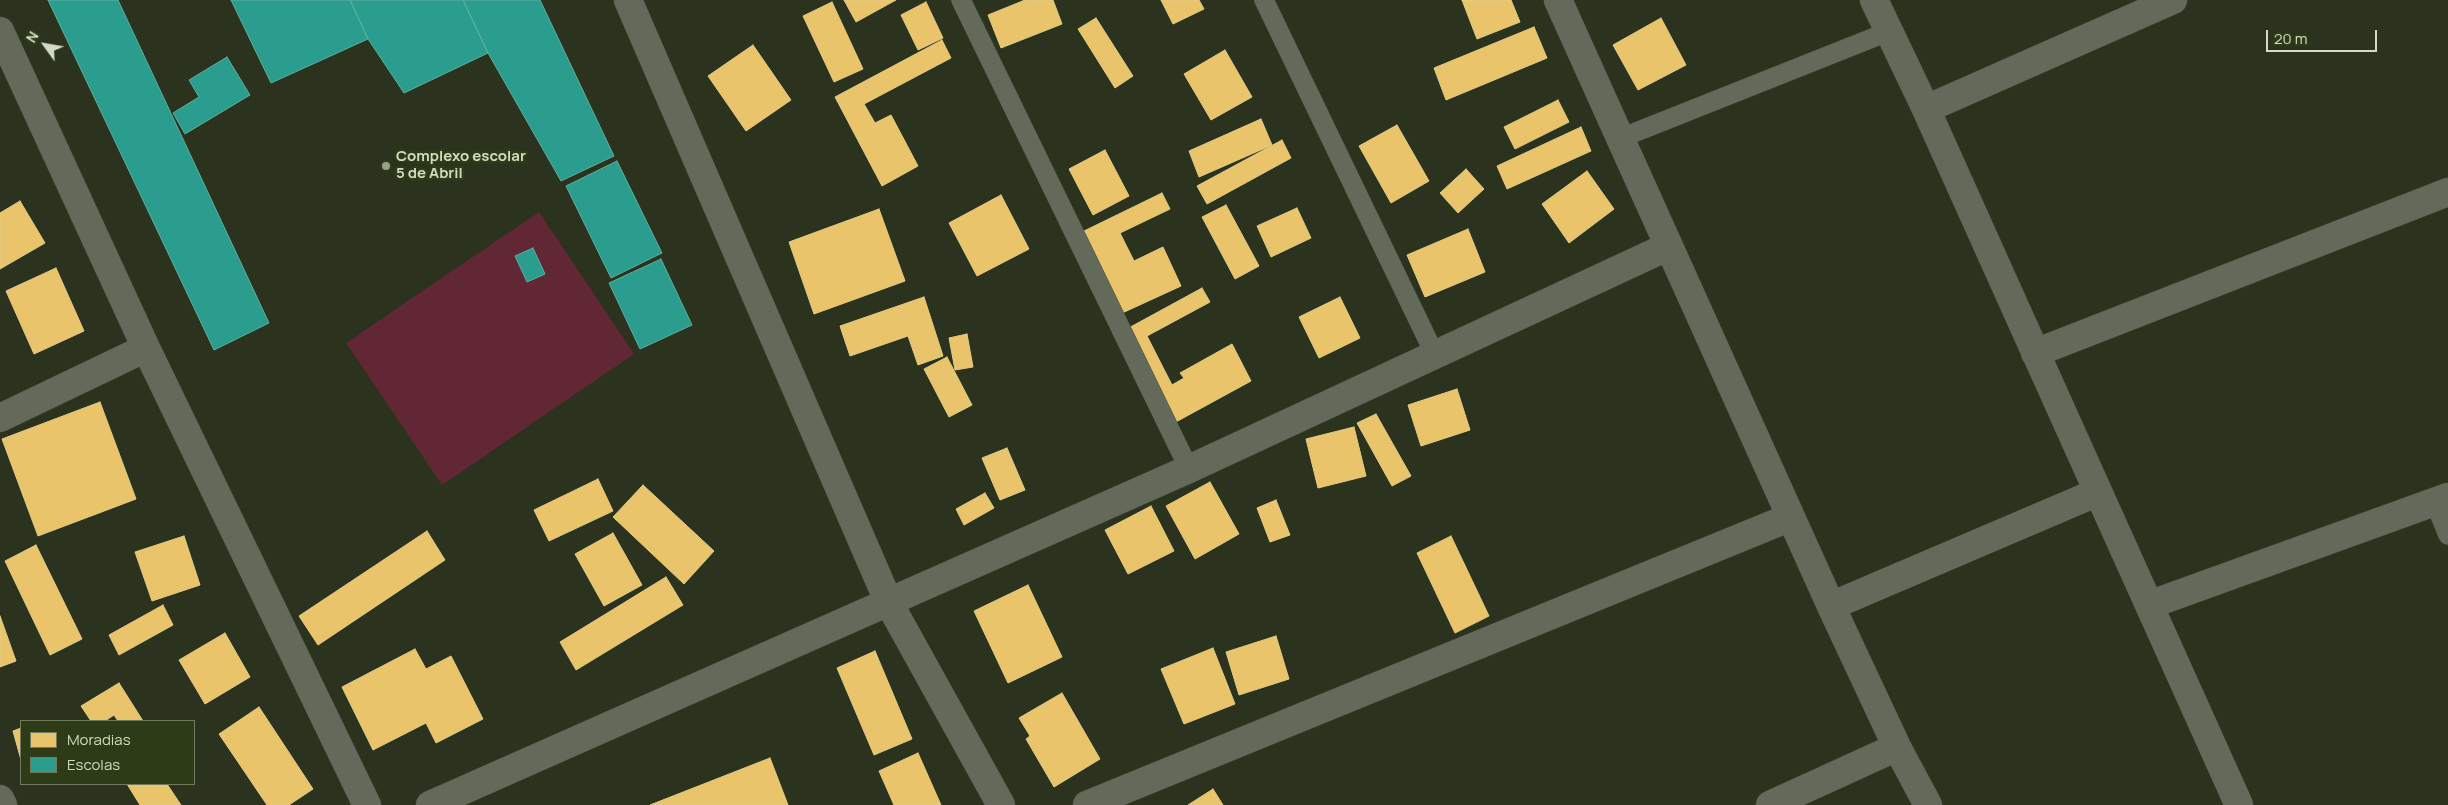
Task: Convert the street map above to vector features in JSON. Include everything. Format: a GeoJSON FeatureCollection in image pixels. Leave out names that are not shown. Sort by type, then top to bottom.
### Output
{"type":"FeatureCollection","features":[{"type":"Feature","properties":{"kind":"street"},"geometry":{"type":"LineString","coordinates":[[628,0],[889,603],[1001,805]]}},
{"type":"Feature","properties":{"kind":"street"},"geometry":{"type":"LineString","coordinates":[[1558,0],[1831,606],[1898,747],[1928,805]]}},
{"type":"Feature","properties":{"kind":"street"},"geometry":{"type":"LineString","coordinates":[[1874,0],[1926,110],[2239,805]]}},
{"type":"Feature","properties":{"kind":"street"},"geometry":{"type":"LineString","coordinates":[[1926,110],[2173,0]]}},
{"type":"Feature","properties":{"kind":"street"},"geometry":{"type":"LineString","coordinates":[[0,31],[146,348],[367,805]]}},
{"type":"Feature","properties":{"kind":"street"},"geometry":{"type":"LineString","coordinates":[[2035,353],[2448,192]]}},
{"type":"Feature","properties":{"kind":"street"},"geometry":{"type":"LineString","coordinates":[[430,805],[1189,469],[1669,246]]}},
{"type":"Feature","properties":{"kind":"street"},"geometry":{"type":"LineString","coordinates":[[0,418],[146,348]]}},
{"type":"Feature","properties":{"kind":"street"},"geometry":{"type":"LineString","coordinates":[[1831,606],[2098,492]]}},
{"type":"Feature","properties":{"kind":"street"},"geometry":{"type":"LineString","coordinates":[[2149,605],[2441,500]]}},
{"type":"Feature","properties":{"kind":"street"},"geometry":{"type":"LineString","coordinates":[[1088,805],[1791,517]]}},
{"type":"Feature","properties":{"kind":"street"},"geometry":{"type":"LineString","coordinates":[[1770,805],[1898,747]]}},
{"type":"Feature","properties":{"kind":"street"},"geometry":{"type":"LineString","coordinates":[[0,799],[3,805]]}},
{"type":"Feature","properties":{"kind":"lane"},"geometry":{"type":"LineString","coordinates":[[961,0],[1189,469]]}},
{"type":"Feature","properties":{"kind":"lane"},"geometry":{"type":"LineString","coordinates":[[1264,0],[1435,355]]}},
{"type":"Feature","properties":{"kind":"lane"},"geometry":{"type":"LineString","coordinates":[[1621,138],[1890,31]]}},
{"type":"Feature","properties":{"kind":"lane"},"geometry":{"type":"LineString","coordinates":[[2441,500],[2448,535]]}},
{"type":"Feature","properties":{"kind":"shaded area"},"geometry":{"type":"Polygon","coordinates":[[[539,212],[634,354],[442,485],[346,343],[539,212]]]}},
{"type":"Feature","properties":{"kind":"building: Moradias"},"geometry":{"type":"Polygon","coordinates":[[[844,0],[896,0],[856,22],[844,0]]]}},
{"type":"Feature","properties":{"kind":"building: Moradias"},"geometry":{"type":"Polygon","coordinates":[[[1025,0],[1053,0],[1062,24],[1001,48],[988,15],[1025,0]]]}},
{"type":"Feature","properties":{"kind":"building: Moradias"},"geometry":{"type":"Polygon","coordinates":[[[1161,0],[1199,0],[1204,9],[1173,24],[1161,0]]]}},
{"type":"Feature","properties":{"kind":"building: Moradias"},"geometry":{"type":"Polygon","coordinates":[[[1462,0],[1511,0],[1520,22],[1477,39],[1462,0]]]}},
{"type":"Feature","properties":{"kind":"building: Moradias"},"geometry":{"type":"Polygon","coordinates":[[[832,2],[863,69],[834,82],[803,16],[832,2]]]}},
{"type":"Feature","properties":{"kind":"building: Moradias"},"geometry":{"type":"Polygon","coordinates":[[[926,2],[943,38],[918,50],[901,15],[926,2]]]}},
{"type":"Feature","properties":{"kind":"building: Moradias"},"geometry":{"type":"Polygon","coordinates":[[[1096,18],[1133,76],[1115,88],[1078,29],[1096,18]]]}},
{"type":"Feature","properties":{"kind":"building: Moradias"},"geometry":{"type":"Polygon","coordinates":[[[1661,18],[1686,65],[1638,90],[1613,45],[1661,18]]]}},
{"type":"Feature","properties":{"kind":"building: Moradias"},"geometry":{"type":"Polygon","coordinates":[[[1534,27],[1547,58],[1446,100],[1434,68],[1534,27]]]}},
{"type":"Feature","properties":{"kind":"building: Moradias"},"geometry":{"type":"Polygon","coordinates":[[[942,40],[951,58],[864,104],[875,123],[891,115],[918,166],[882,186],[835,97],[942,40]]]}},
{"type":"Feature","properties":{"kind":"building: Moradias"},"geometry":{"type":"Polygon","coordinates":[[[753,45],[791,100],[746,131],[708,76],[753,45]]]}},
{"type":"Feature","properties":{"kind":"building: Moradias"},"geometry":{"type":"Polygon","coordinates":[[[1225,50],[1252,97],[1211,120],[1184,74],[1225,50]]]}},
{"type":"Feature","properties":{"kind":"building: Moradias"},"geometry":{"type":"Polygon","coordinates":[[[1558,100],[1569,122],[1515,149],[1504,127],[1558,100]]]}},
{"type":"Feature","properties":{"kind":"building: Moradias"},"geometry":{"type":"Polygon","coordinates":[[[1261,119],[1272,145],[1199,177],[1189,151],[1261,119]]]}},
{"type":"Feature","properties":{"kind":"building: Moradias"},"geometry":{"type":"Polygon","coordinates":[[[1397,125],[1429,181],[1391,203],[1359,146],[1397,125]]]}},
{"type":"Feature","properties":{"kind":"building: Moradias"},"geometry":{"type":"Polygon","coordinates":[[[1581,127],[1591,151],[1507,189],[1497,166],[1581,127]]]}},
{"type":"Feature","properties":{"kind":"building: Moradias"},"geometry":{"type":"Polygon","coordinates":[[[1282,140],[1291,158],[1207,204],[1197,186],[1282,140]]]}},
{"type":"Feature","properties":{"kind":"building: Moradias"},"geometry":{"type":"Polygon","coordinates":[[[1105,150],[1129,196],[1093,215],[1069,169],[1105,150]]]}},
{"type":"Feature","properties":{"kind":"building: Moradias"},"geometry":{"type":"Polygon","coordinates":[[[1466,169],[1484,189],[1458,213],[1440,193],[1466,169]]]}},
{"type":"Feature","properties":{"kind":"building: Moradias"},"geometry":{"type":"Polygon","coordinates":[[[1587,171],[1614,209],[1569,243],[1542,204],[1587,171]]]}},
{"type":"Feature","properties":{"kind":"building: Moradias"},"geometry":{"type":"Polygon","coordinates":[[[1162,193],[1170,209],[1120,233],[1134,261],[1163,247],[1181,286],[1120,314],[1082,232],[1162,193]]]}},
{"type":"Feature","properties":{"kind":"building: Moradias"},"geometry":{"type":"Polygon","coordinates":[[[1001,195],[1029,249],[977,276],[949,223],[1001,195]]]}},
{"type":"Feature","properties":{"kind":"building: Moradias"},"geometry":{"type":"Polygon","coordinates":[[[20,201],[45,243],[0,269],[0,213],[20,201]]]}},
{"type":"Feature","properties":{"kind":"building: Moradias"},"geometry":{"type":"Polygon","coordinates":[[[1226,205],[1259,266],[1235,279],[1202,217],[1226,205]]]}},
{"type":"Feature","properties":{"kind":"building: Moradias"},"geometry":{"type":"Polygon","coordinates":[[[1297,208],[1311,238],[1271,257],[1257,226],[1297,208]]]}},
{"type":"Feature","properties":{"kind":"building: Moradias"},"geometry":{"type":"Polygon","coordinates":[[[879,209],[905,281],[814,314],[789,242],[879,209]]]}},
{"type":"Feature","properties":{"kind":"building: Moradias"},"geometry":{"type":"Polygon","coordinates":[[[1468,229],[1485,272],[1425,297],[1407,255],[1468,229]]]}},
{"type":"Feature","properties":{"kind":"building: Moradias"},"geometry":{"type":"Polygon","coordinates":[[[56,268],[84,331],[34,354],[6,291],[56,268]]]}},
{"type":"Feature","properties":{"kind":"building: Moradias"},"geometry":{"type":"Polygon","coordinates":[[[1202,288],[1210,302],[1147,336],[1172,385],[1184,378],[1180,373],[1232,344],[1251,381],[1174,423],[1125,330],[1202,288]]]}},
{"type":"Feature","properties":{"kind":"building: Moradias"},"geometry":{"type":"Polygon","coordinates":[[[924,297],[943,356],[918,365],[908,336],[850,356],[840,326],[924,297]]]}},
{"type":"Feature","properties":{"kind":"building: Moradias"},"geometry":{"type":"Polygon","coordinates":[[[1340,297],[1360,338],[1319,358],[1299,317],[1340,297]]]}},
{"type":"Feature","properties":{"kind":"building: Moradias"},"geometry":{"type":"Polygon","coordinates":[[[967,334],[973,367],[955,370],[949,338],[967,334]]]}},
{"type":"Feature","properties":{"kind":"building: Moradias"},"geometry":{"type":"Polygon","coordinates":[[[947,357],[972,405],[949,417],[924,369],[947,357]]]}},
{"type":"Feature","properties":{"kind":"building: Moradias"},"geometry":{"type":"Polygon","coordinates":[[[1457,389],[1470,430],[1421,446],[1408,405],[1457,389]]]}},
{"type":"Feature","properties":{"kind":"building: Moradias"},"geometry":{"type":"Polygon","coordinates":[[[100,402],[136,499],[38,536],[2,439],[100,402]]]}},
{"type":"Feature","properties":{"kind":"building: Moradias"},"geometry":{"type":"Polygon","coordinates":[[[1376,414],[1411,476],[1392,486],[1357,423],[1376,414]]]}},
{"type":"Feature","properties":{"kind":"building: Moradias"},"geometry":{"type":"Polygon","coordinates":[[[1354,427],[1366,476],[1318,488],[1306,439],[1354,427]]]}},
{"type":"Feature","properties":{"kind":"building: Moradias"},"geometry":{"type":"Polygon","coordinates":[[[1007,448],[1025,490],[1000,500],[982,458],[1007,448]]]}},
{"type":"Feature","properties":{"kind":"building: Moradias"},"geometry":{"type":"Polygon","coordinates":[[[598,479],[613,511],[549,541],[534,510],[598,479]]]}},
{"type":"Feature","properties":{"kind":"building: Moradias"},"geometry":{"type":"Polygon","coordinates":[[[1210,482],[1239,534],[1195,559],[1166,506],[1210,482]]]}},
{"type":"Feature","properties":{"kind":"building: Moradias"},"geometry":{"type":"Polygon","coordinates":[[[643,485],[714,551],[684,584],[613,517],[643,485]]]}},
{"type":"Feature","properties":{"kind":"building: Moradias"},"geometry":{"type":"Polygon","coordinates":[[[985,493],[994,508],[964,525],[956,509],[985,493]]]}},
{"type":"Feature","properties":{"kind":"building: Moradias"},"geometry":{"type":"Polygon","coordinates":[[[1276,500],[1290,535],[1270,542],[1257,508],[1276,500]]]}},
{"type":"Feature","properties":{"kind":"building: Moradias"},"geometry":{"type":"Polygon","coordinates":[[[1151,506],[1174,551],[1128,574],[1105,530],[1151,506]]]}},
{"type":"Feature","properties":{"kind":"building: Moradias"},"geometry":{"type":"Polygon","coordinates":[[[427,531],[445,560],[318,645],[299,616],[427,531]]]}},
{"type":"Feature","properties":{"kind":"building: Moradias"},"geometry":{"type":"Polygon","coordinates":[[[613,533],[642,585],[604,606],[575,554],[613,533]]]}},
{"type":"Feature","properties":{"kind":"building: Moradias"},"geometry":{"type":"Polygon","coordinates":[[[184,536],[200,585],[152,601],[135,552],[184,536]]]}},
{"type":"Feature","properties":{"kind":"building: Moradias"},"geometry":{"type":"Polygon","coordinates":[[[1451,536],[1489,616],[1455,633],[1417,553],[1451,536]]]}},
{"type":"Feature","properties":{"kind":"building: Moradias"},"geometry":{"type":"Polygon","coordinates":[[[36,545],[82,639],[50,655],[5,561],[36,545]]]}},
{"type":"Feature","properties":{"kind":"building: Moradias"},"geometry":{"type":"Polygon","coordinates":[[[666,577],[683,605],[576,670],[560,642],[666,577]]]}},
{"type":"Feature","properties":{"kind":"building: Moradias"},"geometry":{"type":"Polygon","coordinates":[[[1028,585],[1062,657],[1008,683],[974,611],[1028,585]]]}},
{"type":"Feature","properties":{"kind":"building: Moradias"},"geometry":{"type":"Polygon","coordinates":[[[163,605],[173,625],[119,655],[109,635],[163,605]]]}},
{"type":"Feature","properties":{"kind":"building: Moradias"},"geometry":{"type":"Polygon","coordinates":[[[0,616],[16,661],[0,667],[0,616]]]}},
{"type":"Feature","properties":{"kind":"building: Moradias"},"geometry":{"type":"Polygon","coordinates":[[[225,633],[250,677],[205,704],[179,660],[225,633]]]}},
{"type":"Feature","properties":{"kind":"building: Moradias"},"geometry":{"type":"Polygon","coordinates":[[[1276,636],[1289,679],[1239,695],[1226,652],[1276,636]]]}},
{"type":"Feature","properties":{"kind":"building: Moradias"},"geometry":{"type":"Polygon","coordinates":[[[1213,648],[1235,704],[1184,724],[1161,669],[1213,648]]]}},
{"type":"Feature","properties":{"kind":"building: Moradias"},"geometry":{"type":"Polygon","coordinates":[[[415,649],[426,669],[451,656],[483,719],[436,743],[426,723],[373,750],[342,687],[415,649]]]}},
{"type":"Feature","properties":{"kind":"building: Moradias"},"geometry":{"type":"Polygon","coordinates":[[[875,651],[912,739],[874,755],[837,668],[875,651]]]}},
{"type":"Feature","properties":{"kind":"building: Moradias"},"geometry":{"type":"Polygon","coordinates":[[[119,683],[142,720],[117,720],[114,715],[106,720],[90,720],[81,706],[119,683]]]}},
{"type":"Feature","properties":{"kind":"building: Moradias"},"geometry":{"type":"Polygon","coordinates":[[[1062,693],[1100,759],[1054,787],[1026,739],[1030,736],[1019,718],[1062,693]]]}},
{"type":"Feature","properties":{"kind":"building: Moradias"},"geometry":{"type":"Polygon","coordinates":[[[259,707],[313,789],[289,805],[267,805],[219,734],[259,707]]]}},
{"type":"Feature","properties":{"kind":"building: Moradias"},"geometry":{"type":"Polygon","coordinates":[[[20,728],[20,756],[13,731],[20,728]]]}},
{"type":"Feature","properties":{"kind":"building: Moradias"},"geometry":{"type":"Polygon","coordinates":[[[918,753],[941,805],[894,805],[879,771],[918,753]]]}},
{"type":"Feature","properties":{"kind":"building: Moradias"},"geometry":{"type":"Polygon","coordinates":[[[770,758],[788,805],[650,805],[770,758]]]}},
{"type":"Feature","properties":{"kind":"building: Moradias"},"geometry":{"type":"Polygon","coordinates":[[[128,785],[168,785],[181,805],[140,805],[128,785]]]}},
{"type":"Feature","properties":{"kind":"building: Moradias"},"geometry":{"type":"Polygon","coordinates":[[[1213,789],[1223,805],[1188,805],[1213,789]]]}},
{"type":"Feature","properties":{"kind":"building: Escolas"},"geometry":{"type":"Polygon","coordinates":[[[48,0],[118,0],[269,323],[214,350],[48,0]]]}},
{"type":"Feature","properties":{"kind":"building: Escolas"},"geometry":{"type":"Polygon","coordinates":[[[231,0],[350,0],[368,39],[271,83],[231,0]]]}},
{"type":"Feature","properties":{"kind":"building: Escolas"},"geometry":{"type":"Polygon","coordinates":[[[350,0],[463,0],[488,53],[404,93],[368,39],[350,0]]]}},
{"type":"Feature","properties":{"kind":"building: Escolas"},"geometry":{"type":"Polygon","coordinates":[[[463,0],[540,0],[614,156],[561,181],[488,53],[463,0]]]}},
{"type":"Feature","properties":{"kind":"building: Escolas"},"geometry":{"type":"Polygon","coordinates":[[[227,57],[250,95],[185,134],[173,113],[199,97],[189,80],[227,57]]]}},
{"type":"Feature","properties":{"kind":"building: Escolas"},"geometry":{"type":"Polygon","coordinates":[[[617,161],[662,253],[611,278],[566,186],[617,161]]]}},
{"type":"Feature","properties":{"kind":"building: Escolas"},"geometry":{"type":"Polygon","coordinates":[[[533,248],[545,274],[527,282],[515,256],[533,248]]]}},
{"type":"Feature","properties":{"kind":"building: Escolas"},"geometry":{"type":"Polygon","coordinates":[[[661,259],[692,325],[640,349],[609,283],[661,259]]]}},
{"type":"Feature","properties":{"kind":"place","name":"Complexo escolar 5 de Abril"},"geometry":{"type":"Point","coordinates":[386,166]}}]}
